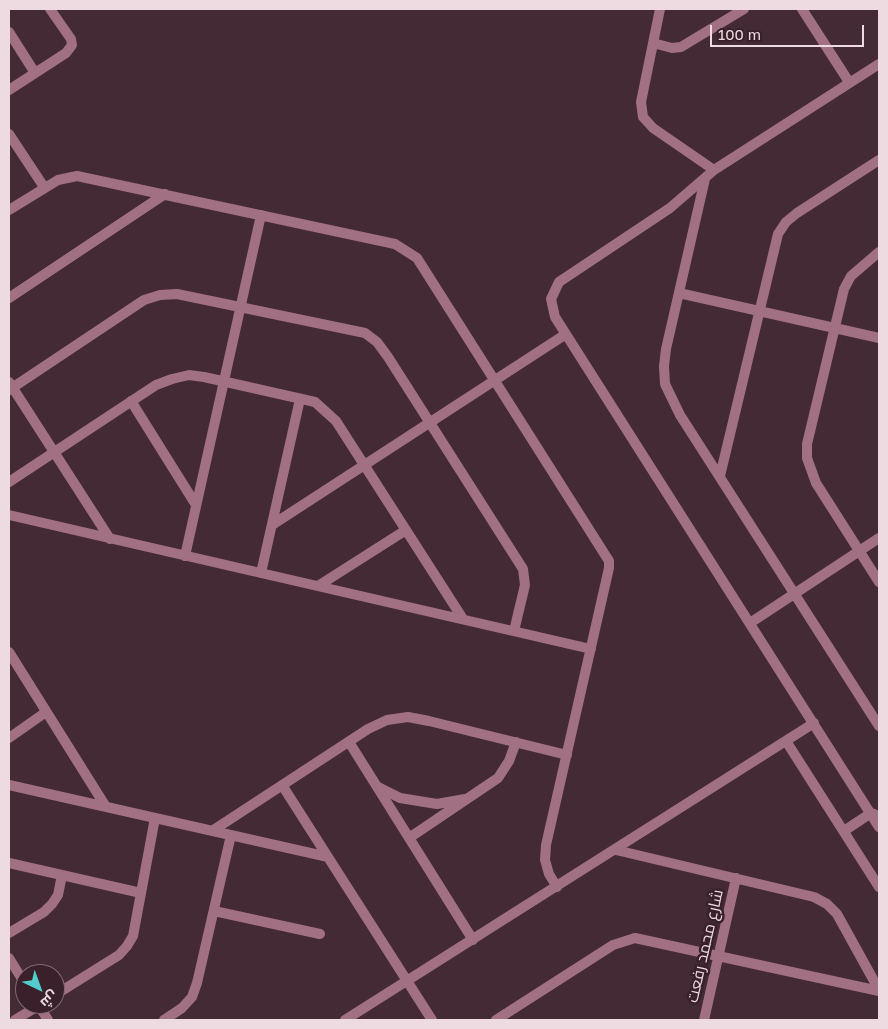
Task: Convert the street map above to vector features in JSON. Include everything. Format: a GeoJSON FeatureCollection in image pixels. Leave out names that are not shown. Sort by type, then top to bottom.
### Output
{"type":"FeatureCollection","features":[{"type":"Feature","properties":{"kind":"street"},"geometry":{"type":"LineString","coordinates":[[9,90],[66,53],[72,46],[72,39],[50,9]]}},
{"type":"Feature","properties":{"kind":"street"},"geometry":{"type":"LineString","coordinates":[[660,9],[641,102],[643,117],[653,128],[714,170]]}},
{"type":"Feature","properties":{"kind":"street"},"geometry":{"type":"LineString","coordinates":[[653,43],[672,48],[681,47],[744,9]]}},
{"type":"Feature","properties":{"kind":"street"},"geometry":{"type":"LineString","coordinates":[[802,9],[849,82]]}},
{"type":"Feature","properties":{"kind":"street"},"geometry":{"type":"LineString","coordinates":[[9,32],[35,73]]}},
{"type":"Feature","properties":{"kind":"street"},"geometry":{"type":"LineString","coordinates":[[879,64],[714,170],[670,208],[559,282],[553,290],[551,308],[814,723],[875,814],[879,827]]}},
{"type":"Feature","properties":{"kind":"street"},"geometry":{"type":"LineString","coordinates":[[9,134],[44,187]]}},
{"type":"Feature","properties":{"kind":"street"},"geometry":{"type":"LineString","coordinates":[[720,476],[773,248],[778,234],[786,222],[879,160]]}},
{"type":"Feature","properties":{"kind":"street"},"geometry":{"type":"LineString","coordinates":[[9,210],[44,187],[67,177],[77,176],[396,244],[417,258],[608,561],[609,568],[546,845],[547,867],[557,888]]}},
{"type":"Feature","properties":{"kind":"street"},"geometry":{"type":"LineString","coordinates":[[705,179],[664,366],[665,384],[680,415],[879,726]]}},
{"type":"Feature","properties":{"kind":"street"},"geometry":{"type":"LineString","coordinates":[[9,298],[165,194]]}},
{"type":"Feature","properties":{"kind":"street"},"geometry":{"type":"LineString","coordinates":[[185,556],[261,215]]}},
{"type":"Feature","properties":{"kind":"street"},"geometry":{"type":"LineString","coordinates":[[879,252],[851,276],[844,289],[808,438],[807,458],[816,482],[879,582]]}},
{"type":"Feature","properties":{"kind":"street"},"geometry":{"type":"LineString","coordinates":[[679,293],[879,338]]}},
{"type":"Feature","properties":{"kind":"street"},"geometry":{"type":"LineString","coordinates":[[110,539],[10,386],[144,300],[160,295],[177,294],[365,333],[377,342],[388,356],[522,569],[525,585],[514,631]]}},
{"type":"Feature","properties":{"kind":"street"},"geometry":{"type":"LineString","coordinates":[[272,525],[566,334]]}},
{"type":"Feature","properties":{"kind":"street"},"geometry":{"type":"LineString","coordinates":[[9,482],[156,385],[181,377],[189,375],[315,402],[336,421],[463,619]]}},
{"type":"Feature","properties":{"kind":"street"},"geometry":{"type":"LineString","coordinates":[[261,573],[300,399]]}},
{"type":"Feature","properties":{"kind":"street"},"geometry":{"type":"LineString","coordinates":[[131,401],[196,505]]}},
{"type":"Feature","properties":{"kind":"street"},"geometry":{"type":"LineString","coordinates":[[9,516],[591,649]]}},
{"type":"Feature","properties":{"kind":"street"},"geometry":{"type":"LineString","coordinates":[[318,586],[406,530]]}},
{"type":"Feature","properties":{"kind":"street"},"geometry":{"type":"LineString","coordinates":[[750,623],[879,538]]}},
{"type":"Feature","properties":{"kind":"street"},"geometry":{"type":"LineString","coordinates":[[9,652],[106,807]]}},
{"type":"Feature","properties":{"kind":"street"},"geometry":{"type":"LineString","coordinates":[[9,738],[46,712]]}},
{"type":"Feature","properties":{"kind":"street"},"geometry":{"type":"LineString","coordinates":[[212,831],[349,742],[387,720],[408,717],[567,755]]}},
{"type":"Feature","properties":{"kind":"street"},"geometry":{"type":"LineString","coordinates":[[344,1020],[557,888],[814,723]]}},
{"type":"Feature","properties":{"kind":"street"},"geometry":{"type":"LineString","coordinates":[[786,741],[879,887]]}},
{"type":"Feature","properties":{"kind":"street"},"geometry":{"type":"LineString","coordinates":[[349,742],[473,940]]}},
{"type":"Feature","properties":{"kind":"street"},"geometry":{"type":"LineString","coordinates":[[409,838],[498,778],[509,761],[516,742]]}},
{"type":"Feature","properties":{"kind":"street"},"geometry":{"type":"LineString","coordinates":[[9,785],[328,857]]}},
{"type":"Feature","properties":{"kind":"street"},"geometry":{"type":"LineString","coordinates":[[282,785],[432,1020]]}},
{"type":"Feature","properties":{"kind":"street"},"geometry":{"type":"LineString","coordinates":[[377,787],[400,798],[437,804],[470,798]]}},
{"type":"Feature","properties":{"kind":"street"},"geometry":{"type":"LineString","coordinates":[[844,832],[875,814]]}},
{"type":"Feature","properties":{"kind":"street"},"geometry":{"type":"LineString","coordinates":[[65,989],[119,955],[133,936],[155,818]]}},
{"type":"Feature","properties":{"kind":"street"},"geometry":{"type":"LineString","coordinates":[[164,1020],[182,1008],[192,997],[197,983],[231,835]]}},
{"type":"Feature","properties":{"kind":"street"},"geometry":{"type":"LineString","coordinates":[[616,850],[814,897],[826,904],[844,925],[879,991]]}},
{"type":"Feature","properties":{"kind":"street"},"geometry":{"type":"LineString","coordinates":[[9,863],[141,892]]}},
{"type":"Feature","properties":{"kind":"street"},"geometry":{"type":"LineString","coordinates":[[9,933],[52,904],[58,895],[62,875]]}},
{"type":"Feature","properties":{"kind":"street","name":"شارع محمد رفعت"},"geometry":{"type":"LineString","coordinates":[[704,1020],[736,878]]}},
{"type":"Feature","properties":{"kind":"street"},"geometry":{"type":"LineString","coordinates":[[214,911],[320,934]]}},
{"type":"Feature","properties":{"kind":"street"},"geometry":{"type":"LineString","coordinates":[[496,1020],[613,945],[624,940],[648,939],[879,991]]}}]}
